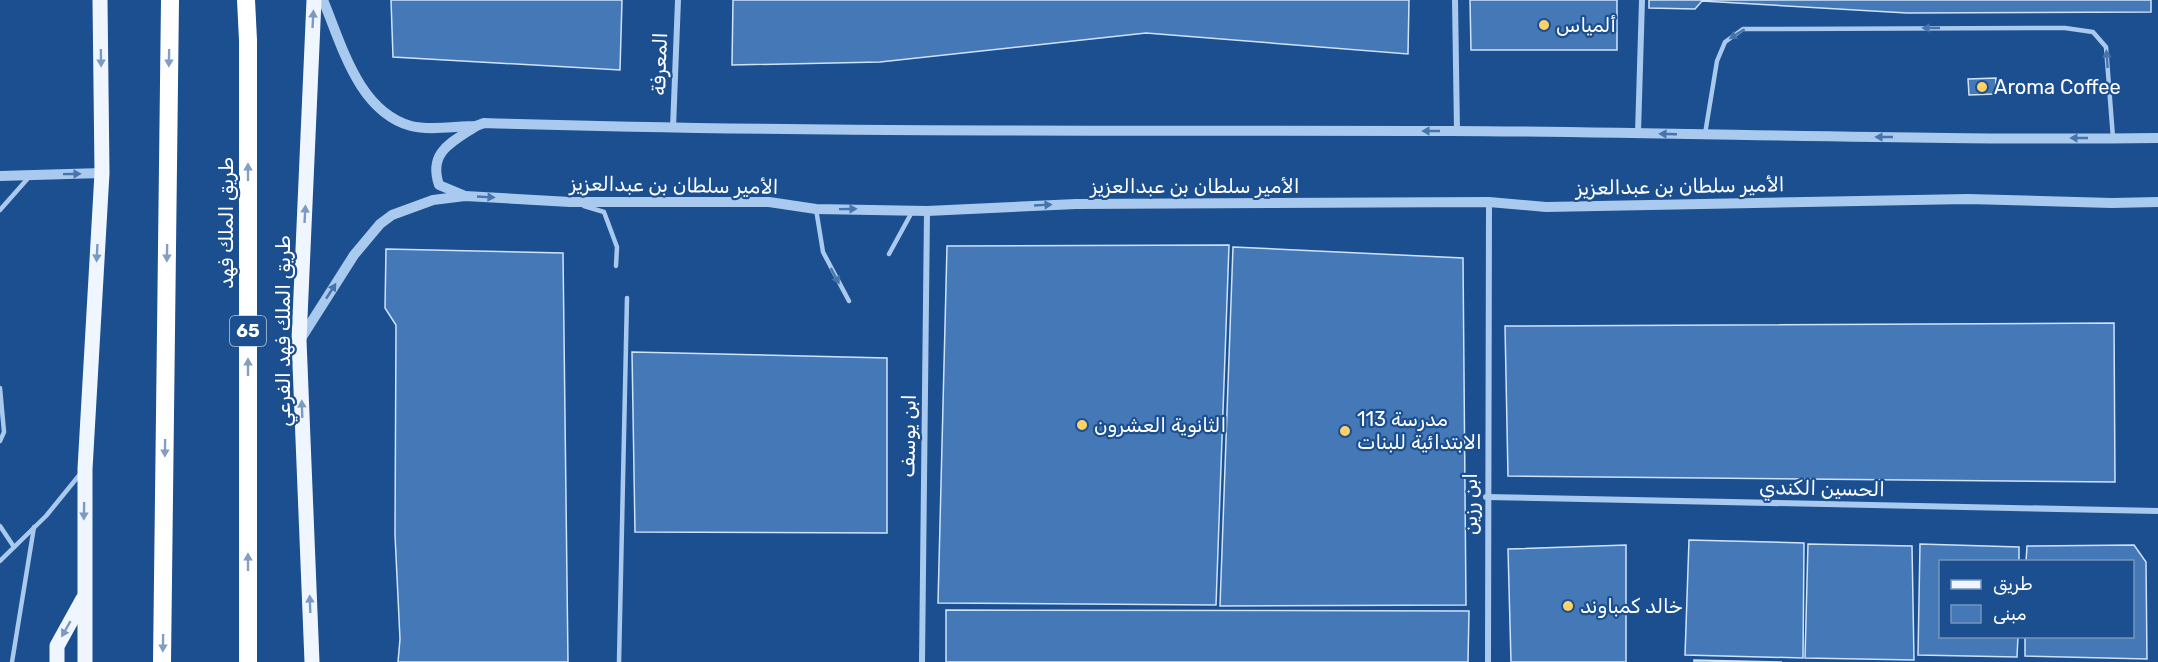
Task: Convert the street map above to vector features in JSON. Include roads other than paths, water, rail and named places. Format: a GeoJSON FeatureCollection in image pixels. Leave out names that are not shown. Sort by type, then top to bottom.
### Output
{"type":"FeatureCollection","features":[{"type":"Feature","properties":{"kind":"highway"},"geometry":{"type":"LineString","coordinates":[[162,662],[170,0]]}},
{"type":"Feature","properties":{"kind":"highway","name":"طريق الملك فهد"},"geometry":{"type":"LineString","coordinates":[[246,0],[248,40],[248,662]]}},
{"type":"Feature","properties":{"kind":"main road"},"geometry":{"type":"LineString","coordinates":[[85,662],[83,599],[85,469],[102,173],[100,0]]}},
{"type":"Feature","properties":{"kind":"main road","name":"طريق الملك فهد الفرعي"},"geometry":{"type":"LineString","coordinates":[[312,662],[299,340],[314,0]]}},
{"type":"Feature","properties":{"kind":"main road"},"geometry":{"type":"LineString","coordinates":[[57,662],[57,646],[83,599]]}},
{"type":"Feature","properties":{"kind":"street"},"geometry":{"type":"LineString","coordinates":[[323,0],[357,79],[373,103],[395,120],[413,127],[476,126]]}},
{"type":"Feature","properties":{"kind":"street","name":"المعرفة"},"geometry":{"type":"LineString","coordinates":[[673,129],[678,0]]}},
{"type":"Feature","properties":{"kind":"street"},"geometry":{"type":"LineString","coordinates":[[1455,0],[1457,131]]}},
{"type":"Feature","properties":{"kind":"street"},"geometry":{"type":"LineString","coordinates":[[1638,134],[1642,0]]}},
{"type":"Feature","properties":{"kind":"street"},"geometry":{"type":"LineString","coordinates":[[465,196],[439,185],[434,170],[440,153],[476,126],[484,123],[673,129],[1457,131],[2158,138]]}},
{"type":"Feature","properties":{"kind":"street"},"geometry":{"type":"LineString","coordinates":[[0,176],[102,173]]}},
{"type":"Feature","properties":{"kind":"street","name":"الأمير سلطان بن عبدالعزيز"},"geometry":{"type":"LineString","coordinates":[[299,340],[354,255],[380,224],[392,215],[433,200],[465,196],[570,202],[769,202],[816,209],[927,211],[1076,204],[1490,202],[1546,207],[1968,199],[2158,202]]}},
{"type":"Feature","properties":{"kind":"street","name":"ابن رزين"},"geometry":{"type":"LineString","coordinates":[[1488,662],[1486,497],[1490,202]]}},
{"type":"Feature","properties":{"kind":"street","name":"ابن يوسف"},"geometry":{"type":"LineString","coordinates":[[922,662],[927,211]]}},
{"type":"Feature","properties":{"kind":"street","name":"الحسين الكندي"},"geometry":{"type":"LineString","coordinates":[[1486,497],[2158,511]]}},
{"type":"Feature","properties":{"kind":"lane"},"geometry":{"type":"LineString","coordinates":[[1704,135],[1717,62],[1725,42],[1743,29],[2064,28],[2093,32],[2106,47],[2113,138]]}},
{"type":"Feature","properties":{"kind":"lane"},"geometry":{"type":"LineString","coordinates":[[0,210],[33,174]]}},
{"type":"Feature","properties":{"kind":"lane"},"geometry":{"type":"LineString","coordinates":[[570,202],[604,212],[617,247],[616,266]]}},
{"type":"Feature","properties":{"kind":"lane"},"geometry":{"type":"LineString","coordinates":[[816,209],[823,252],[849,301]]}},
{"type":"Feature","properties":{"kind":"lane"},"geometry":{"type":"LineString","coordinates":[[889,254],[912,210]]}},
{"type":"Feature","properties":{"kind":"lane"},"geometry":{"type":"LineString","coordinates":[[619,662],[627,298]]}},
{"type":"Feature","properties":{"kind":"lane"},"geometry":{"type":"LineString","coordinates":[[0,388],[3,432],[0,441]]}},
{"type":"Feature","properties":{"kind":"lane"},"geometry":{"type":"LineString","coordinates":[[0,561],[34,527],[85,469]]}},
{"type":"Feature","properties":{"kind":"lane"},"geometry":{"type":"LineString","coordinates":[[0,526],[14,548]]}},
{"type":"Feature","properties":{"kind":"lane"},"geometry":{"type":"LineString","coordinates":[[12,662],[34,527]]}},
{"type":"Feature","properties":{"kind":"place","name":"ألمياس"},"geometry":{"type":"Point","coordinates":[1544,25]}},
{"type":"Feature","properties":{"kind":"place","name":"Aroma Coffee"},"geometry":{"type":"Point","coordinates":[1982,87]}},
{"type":"Feature","properties":{"kind":"place","name":"الثانوية العشرون"},"geometry":{"type":"Point","coordinates":[1082,425]}},
{"type":"Feature","properties":{"kind":"place","name":"مدرسة 113 الابتدائية للبنات"},"geometry":{"type":"Point","coordinates":[1345,431]}},
{"type":"Feature","properties":{"kind":"place","name":"خالد كمباوند"},"geometry":{"type":"Point","coordinates":[1568,606]}}]}
